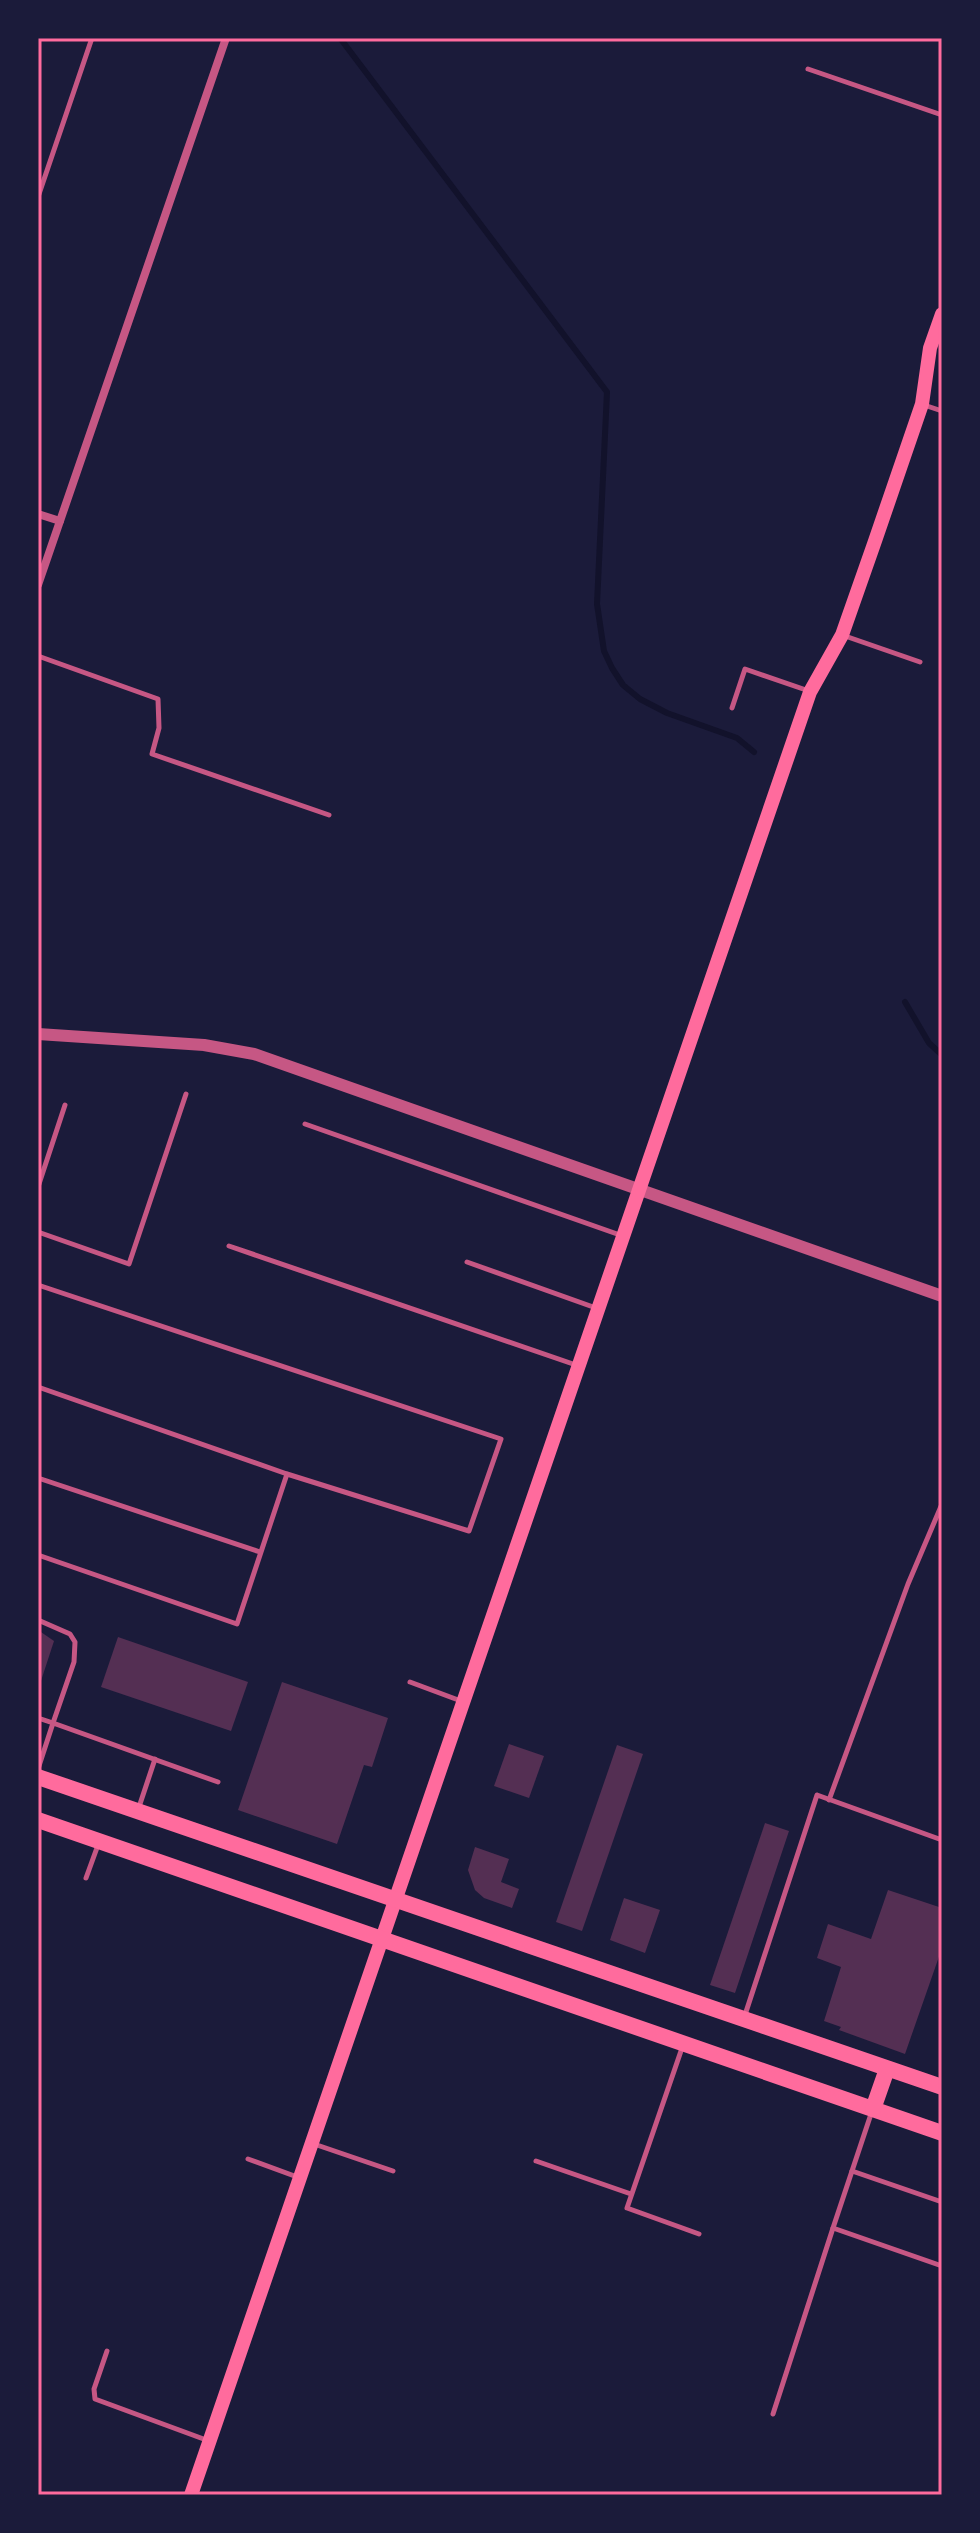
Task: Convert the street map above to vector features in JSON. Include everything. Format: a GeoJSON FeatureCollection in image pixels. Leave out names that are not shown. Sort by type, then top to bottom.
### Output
{"type":"FeatureCollection","features":[{"type":"Feature","properties":{"kind":"main road"},"geometry":{"type":"LineString","coordinates":[[191,2495],[398,1903],[621,1235],[810,692],[842,635],[922,404],[930,348],[942,314]]}},
{"type":"Feature","properties":{"kind":"main road"},"geometry":{"type":"LineString","coordinates":[[38,1777],[398,1903],[942,2087]]}},
{"type":"Feature","properties":{"kind":"main road"},"geometry":{"type":"LineString","coordinates":[[38,1820],[942,2133]]}},
{"type":"Feature","properties":{"kind":"main road"},"geometry":{"type":"LineString","coordinates":[[873,2109],[887,2069]]}},
{"type":"Feature","properties":{"kind":"street"},"geometry":{"type":"LineString","coordinates":[[38,585],[226,38]]}},
{"type":"Feature","properties":{"kind":"street"},"geometry":{"type":"LineString","coordinates":[[38,514],[60,521]]}},
{"type":"Feature","properties":{"kind":"street"},"geometry":{"type":"LineString","coordinates":[[38,1034],[204,1045],[254,1054],[942,1296]]}},
{"type":"Feature","properties":{"kind":"lane"},"geometry":{"type":"LineString","coordinates":[[38,197],[92,38]]}},
{"type":"Feature","properties":{"kind":"lane"},"geometry":{"type":"LineString","coordinates":[[808,69],[942,115]]}},
{"type":"Feature","properties":{"kind":"lane"},"geometry":{"type":"LineString","coordinates":[[922,404],[942,411]]}},
{"type":"Feature","properties":{"kind":"lane"},"geometry":{"type":"LineString","coordinates":[[842,635],[920,662]]}},
{"type":"Feature","properties":{"kind":"lane"},"geometry":{"type":"LineString","coordinates":[[38,656],[158,699],[159,728],[152,754],[329,815]]}},
{"type":"Feature","properties":{"kind":"lane"},"geometry":{"type":"LineString","coordinates":[[732,708],[745,669],[810,692]]}},
{"type":"Feature","properties":{"kind":"lane"},"geometry":{"type":"LineString","coordinates":[[38,1232],[129,1264],[186,1094]]}},
{"type":"Feature","properties":{"kind":"lane"},"geometry":{"type":"LineString","coordinates":[[38,1187],[65,1105]]}},
{"type":"Feature","properties":{"kind":"lane"},"geometry":{"type":"LineString","coordinates":[[305,1124],[621,1235]]}},
{"type":"Feature","properties":{"kind":"lane"},"geometry":{"type":"LineString","coordinates":[[229,1246],[577,1366]]}},
{"type":"Feature","properties":{"kind":"lane"},"geometry":{"type":"LineString","coordinates":[[467,1262],[597,1308]]}},
{"type":"Feature","properties":{"kind":"lane"},"geometry":{"type":"LineString","coordinates":[[38,1285],[501,1439],[469,1531],[287,1474],[38,1387]]}},
{"type":"Feature","properties":{"kind":"lane"},"geometry":{"type":"LineString","coordinates":[[38,1555],[237,1624],[287,1474]]}},
{"type":"Feature","properties":{"kind":"lane"},"geometry":{"type":"LineString","coordinates":[[38,1478],[260,1552]]}},
{"type":"Feature","properties":{"kind":"lane"},"geometry":{"type":"LineString","coordinates":[[829,1800],[908,1584],[942,1504]]}},
{"type":"Feature","properties":{"kind":"lane"},"geometry":{"type":"LineString","coordinates":[[38,1620],[70,1634],[75,1642],[74,1662],[38,1769]]}},
{"type":"Feature","properties":{"kind":"lane"},"geometry":{"type":"LineString","coordinates":[[410,1682],[463,1702]]}},
{"type":"Feature","properties":{"kind":"lane"},"geometry":{"type":"LineString","coordinates":[[38,1718],[218,1782]]}},
{"type":"Feature","properties":{"kind":"lane"},"geometry":{"type":"LineString","coordinates":[[137,1811],[155,1759]]}},
{"type":"Feature","properties":{"kind":"lane"},"geometry":{"type":"LineString","coordinates":[[743,2020],[817,1795],[942,1840]]}},
{"type":"Feature","properties":{"kind":"lane"},"geometry":{"type":"LineString","coordinates":[[86,1878],[99,1841]]}},
{"type":"Feature","properties":{"kind":"lane"},"geometry":{"type":"LineString","coordinates":[[684,2043],[627,2208],[699,2234]]}},
{"type":"Feature","properties":{"kind":"lane"},"geometry":{"type":"LineString","coordinates":[[773,2414],[873,2109]]}},
{"type":"Feature","properties":{"kind":"lane"},"geometry":{"type":"LineString","coordinates":[[312,2144],[393,2171]]}},
{"type":"Feature","properties":{"kind":"lane"},"geometry":{"type":"LineString","coordinates":[[248,2159],[300,2178]]}},
{"type":"Feature","properties":{"kind":"lane"},"geometry":{"type":"LineString","coordinates":[[536,2161],[631,2194]]}},
{"type":"Feature","properties":{"kind":"lane"},"geometry":{"type":"LineString","coordinates":[[852,2171],[942,2202]]}},
{"type":"Feature","properties":{"kind":"lane"},"geometry":{"type":"LineString","coordinates":[[833,2228],[942,2266]]}},
{"type":"Feature","properties":{"kind":"lane"},"geometry":{"type":"LineString","coordinates":[[107,2351],[93,2395],[95,2399],[210,2441]]}},
{"type":"Feature","properties":{"kind":"building"},"geometry":{"type":"Polygon","coordinates":[[[38,1630],[54,1641],[39,1687],[38,1686],[38,1630]]]}},
{"type":"Feature","properties":{"kind":"building"},"geometry":{"type":"Polygon","coordinates":[[[118,1637],[248,1682],[231,1731],[101,1687],[118,1637]]]}},
{"type":"Feature","properties":{"kind":"building"},"geometry":{"type":"Polygon","coordinates":[[[282,1682],[388,1718],[372,1767],[364,1765],[337,1844],[238,1810],[282,1682]]]}},
{"type":"Feature","properties":{"kind":"building"},"geometry":{"type":"Polygon","coordinates":[[[509,1744],[544,1756],[529,1798],[494,1786],[509,1744]]]}},
{"type":"Feature","properties":{"kind":"building"},"geometry":{"type":"Polygon","coordinates":[[[617,1745],[643,1754],[582,1931],[556,1922],[617,1745]]]}},
{"type":"Feature","properties":{"kind":"building"},"geometry":{"type":"Polygon","coordinates":[[[765,1823],[789,1831],[735,1993],[710,1985],[765,1823]]]}},
{"type":"Feature","properties":{"kind":"building"},"geometry":{"type":"Polygon","coordinates":[[[475,1847],[509,1859],[501,1882],[519,1889],[512,1908],[484,1898],[475,1890],[468,1870],[475,1847]]]}},
{"type":"Feature","properties":{"kind":"building"},"geometry":{"type":"Polygon","coordinates":[[[888,1890],[942,1908],[942,1948],[905,2054],[839,2030],[841,2027],[824,2021],[841,1967],[817,1958],[828,1924],[871,1939],[888,1890]]]}},
{"type":"Feature","properties":{"kind":"building"},"geometry":{"type":"Polygon","coordinates":[[[624,1898],[660,1910],[645,1953],[610,1940],[624,1898]]]}},
{"type":"Feature","properties":{"kind":"waterway"},"geometry":{"type":"LineString","coordinates":[[340,38],[607,392],[597,604],[604,651],[612,668],[623,685],[640,699],[667,713],[737,738],[754,752]]}},
{"type":"Feature","properties":{"kind":"waterway"},"geometry":{"type":"LineString","coordinates":[[905,1002],[929,1043],[942,1055]]}}]}
